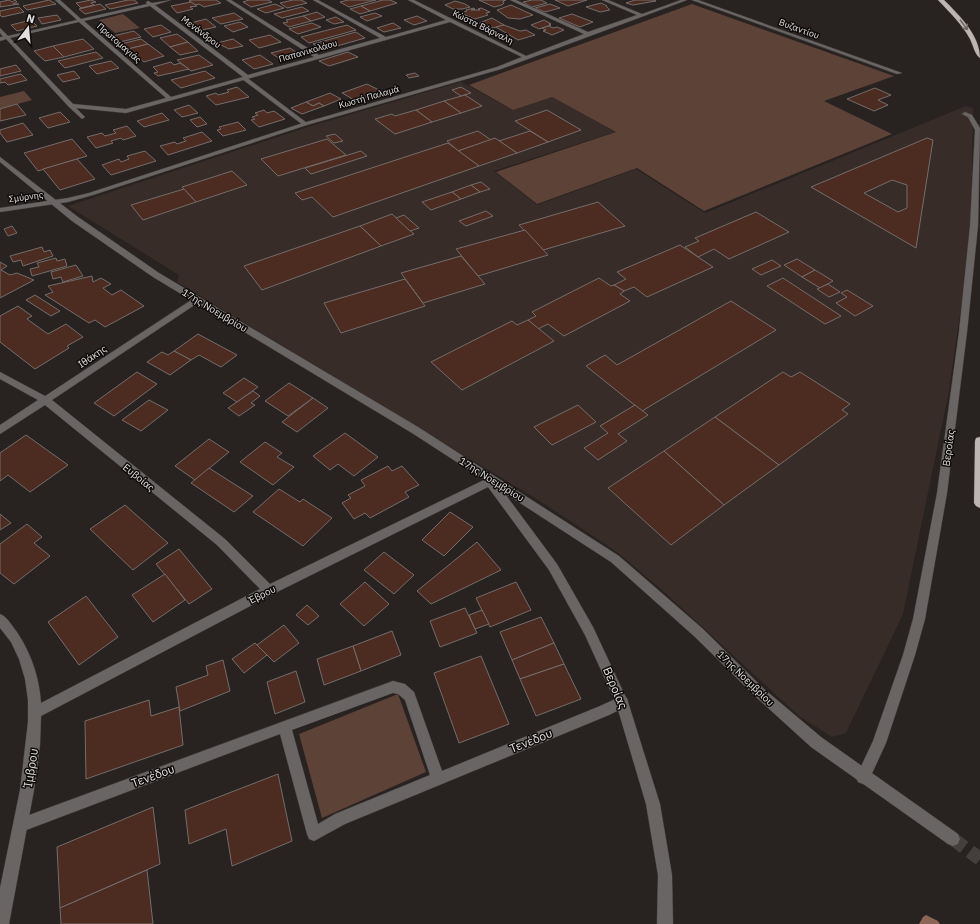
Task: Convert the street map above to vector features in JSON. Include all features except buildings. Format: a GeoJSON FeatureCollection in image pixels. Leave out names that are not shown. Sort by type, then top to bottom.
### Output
{"type":"FeatureCollection","features":[{"type":"Feature","properties":{"kind":"highway"},"geometry":{"type":"LineString","coordinates":[[941,0],[966,27],[980,56]]}},
{"type":"Feature","properties":{"kind":"highway"},"geometry":{"type":"LineString","coordinates":[[980,441],[980,503]]}},
{"type":"Feature","properties":{"kind":"street","name":"Πρωτομαγιάς"},"geometry":{"type":"LineString","coordinates":[[57,0],[170,98]]}},
{"type":"Feature","properties":{"kind":"street","name":"Μενάνδρου"},"geometry":{"type":"LineString","coordinates":[[145,0],[305,124]]}},
{"type":"Feature","properties":{"kind":"street"},"geometry":{"type":"LineString","coordinates":[[0,39],[169,0]]}},
{"type":"Feature","properties":{"kind":"street"},"geometry":{"type":"LineString","coordinates":[[228,0],[318,57]]}},
{"type":"Feature","properties":{"kind":"street"},"geometry":{"type":"LineString","coordinates":[[316,0],[384,38]]}},
{"type":"Feature","properties":{"kind":"street","name":"Κώστα Βάρναλη"},"geometry":{"type":"LineString","coordinates":[[410,0],[527,58]]}},
{"type":"Feature","properties":{"kind":"street"},"geometry":{"type":"LineString","coordinates":[[416,3],[426,0]]}},
{"type":"Feature","properties":{"kind":"street"},"geometry":{"type":"LineString","coordinates":[[512,0],[588,34]]}},
{"type":"Feature","properties":{"kind":"street"},"geometry":{"type":"LineString","coordinates":[[604,0],[641,15]]}},
{"type":"Feature","properties":{"kind":"street","name":"Κωστή Παλαμά"},"geometry":{"type":"LineString","coordinates":[[54,202],[91,194],[305,124],[471,77],[685,0]]}},
{"type":"Feature","properties":{"kind":"street","name":"Βυζαντίου"},"geometry":{"type":"LineString","coordinates":[[694,0],[899,74]]}},
{"type":"Feature","properties":{"kind":"street","name":"Παπανικολάου"},"geometry":{"type":"LineString","coordinates":[[71,106],[84,106],[122,111],[246,78],[451,20]]}},
{"type":"Feature","properties":{"kind":"street"},"geometry":{"type":"LineString","coordinates":[[0,30],[82,117]]}},
{"type":"Feature","properties":{"kind":"street","name":"Βεροίας"},"geometry":{"type":"LineString","coordinates":[[863,776],[879,743],[909,655],[919,619],[942,493],[962,337],[974,226],[978,130],[970,116],[966,114]]}},
{"type":"Feature","properties":{"kind":"street","name":"17ης Νοεμβρίου"},"geometry":{"type":"LineString","coordinates":[[0,159],[54,202],[131,258],[196,300],[415,430],[615,559],[699,633],[787,717],[826,750],[953,839]]}},
{"type":"Feature","properties":{"kind":"street","name":"Σμύρνης"},"geometry":{"type":"LineString","coordinates":[[0,210],[54,202]]}},
{"type":"Feature","properties":{"kind":"street","name":"Ιθάκης"},"geometry":{"type":"LineString","coordinates":[[0,430],[196,300]]}},
{"type":"Feature","properties":{"kind":"street","name":"Ευβοίας"},"geometry":{"type":"LineString","coordinates":[[0,375],[45,400],[221,542],[269,590]]}},
{"type":"Feature","properties":{"kind":"street","name":"Βεροίας"},"geometry":{"type":"LineString","coordinates":[[490,482],[553,567],[589,631],[622,702],[653,804],[665,875],[665,924]]}},
{"type":"Feature","properties":{"kind":"street","name":"Έβρου"},"geometry":{"type":"LineString","coordinates":[[36,712],[269,590],[490,482]]}},
{"type":"Feature","properties":{"kind":"street","name":"Ίμβρου"},"geometry":{"type":"LineString","coordinates":[[0,619],[19,645],[28,668],[33,687],[36,712],[35,744],[21,825],[1,924]]}},
{"type":"Feature","properties":{"kind":"street","name":"Τενέδου"},"geometry":{"type":"LineString","coordinates":[[21,825],[285,727],[385,688],[393,687],[401,688],[412,699],[438,779]]}},
{"type":"Feature","properties":{"kind":"street","name":"Τενέδου"},"geometry":{"type":"LineString","coordinates":[[285,727],[314,834],[340,819],[604,711],[622,702]]}},
{"type":"Feature","properties":{"kind":"shaded area"},"geometry":{"type":"Polygon","coordinates":[[[692,4],[894,76],[824,101],[892,134],[704,211],[637,168],[537,204],[496,172],[616,132],[552,97],[513,110],[469,85],[692,4]]]}},
{"type":"Feature","properties":{"kind":"shaded area"},"geometry":{"type":"Polygon","coordinates":[[[123,14],[140,28],[115,33],[99,20],[123,14]]]}},
{"type":"Feature","properties":{"kind":"shaded area"},"geometry":{"type":"Polygon","coordinates":[[[461,82],[513,110],[552,97],[615,132],[494,171],[537,205],[636,169],[705,213],[966,106],[973,108],[971,239],[948,396],[903,614],[846,733],[832,737],[799,716],[662,590],[617,552],[540,501],[177,282],[179,275],[68,206],[311,126],[461,82]]]}},
{"type":"Feature","properties":{"kind":"shaded area"},"geometry":{"type":"Polygon","coordinates":[[[24,91],[32,100],[0,109],[0,97],[24,91]]]}},
{"type":"Feature","properties":{"kind":"shaded area"},"geometry":{"type":"Polygon","coordinates":[[[398,694],[426,772],[322,818],[299,734],[398,694]]]}},
{"type":"Feature","properties":{"kind":"waterway"},"geometry":{"type":"LineString","coordinates":[[924,924],[926,920],[935,924]]}},
{"type":"Feature","properties":{"kind":"tunnel"},"geometry":{"type":"LineString","coordinates":[[953,839],[980,859]]}}]}
